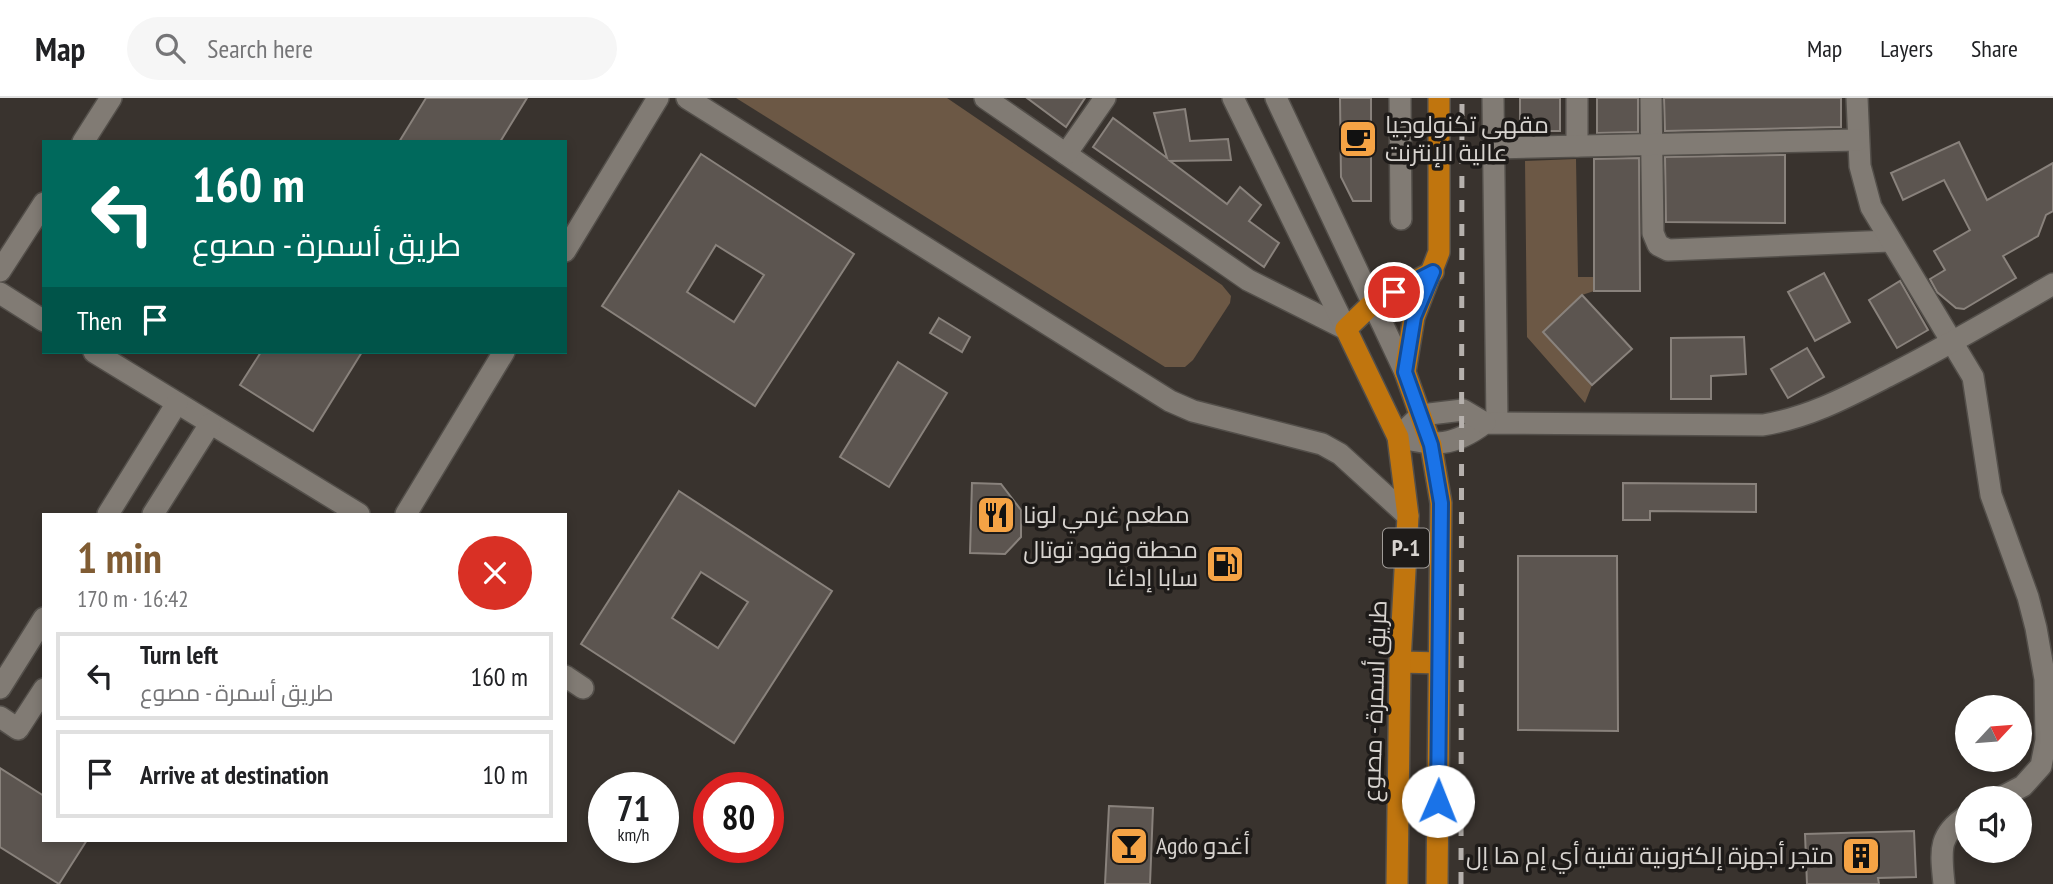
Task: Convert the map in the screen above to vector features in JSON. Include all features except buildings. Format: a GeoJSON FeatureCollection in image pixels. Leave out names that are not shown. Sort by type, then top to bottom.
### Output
{"type":"FeatureCollection","features":[{"type":"Feature","properties":{"kind":"highway","name":"P-1"},"geometry":{"type":"LineString","coordinates":[[1437,884],[1441,503],[1431,445],[1405,372],[1414,317],[1439,252],[1439,98]]}},
{"type":"Feature","properties":{"kind":"highway"},"geometry":{"type":"LineString","coordinates":[[1346,329],[1374,302],[1433,272]]}},
{"type":"Feature","properties":{"kind":"highway","name":"طريق أسمرة - مصوع"},"geometry":{"type":"LineString","coordinates":[[1346,329],[1398,437],[1408,516],[1400,662],[1397,884]]}},
{"type":"Feature","properties":{"kind":"highway"},"geometry":{"type":"LineString","coordinates":[[1400,662],[1439,663]]}},
{"type":"Feature","properties":{"kind":"street"},"geometry":{"type":"LineString","coordinates":[[84,140],[111,98]]}},
{"type":"Feature","properties":{"kind":"street"},"geometry":{"type":"LineString","coordinates":[[567,248],[658,98]]}},
{"type":"Feature","properties":{"kind":"street"},"geometry":{"type":"LineString","coordinates":[[687,98],[1170,401],[1193,411],[1322,444],[1340,454],[1408,516]]}},
{"type":"Feature","properties":{"kind":"street"},"geometry":{"type":"LineString","coordinates":[[985,98],[1248,281],[1346,329]]}},
{"type":"Feature","properties":{"kind":"street"},"geometry":{"type":"LineString","coordinates":[[1066,154],[1105,98]]}},
{"type":"Feature","properties":{"kind":"street"},"geometry":{"type":"LineString","coordinates":[[1233,98],[1346,329]]}},
{"type":"Feature","properties":{"kind":"street"},"geometry":{"type":"LineString","coordinates":[[1276,98],[1405,372]]}},
{"type":"Feature","properties":{"kind":"street"},"geometry":{"type":"LineString","coordinates":[[1400,98],[1401,219]]}},
{"type":"Feature","properties":{"kind":"street"},"geometry":{"type":"LineString","coordinates":[[1491,423],[1493,98]]}},
{"type":"Feature","properties":{"kind":"street"},"geometry":{"type":"LineString","coordinates":[[1577,98],[1577,146]]}},
{"type":"Feature","properties":{"kind":"street"},"geometry":{"type":"LineString","coordinates":[[1651,98],[1653,233],[1658,245],[1668,250],[1889,241]]}},
{"type":"Feature","properties":{"kind":"street"},"geometry":{"type":"LineString","coordinates":[[1857,98],[1858,140],[1864,185],[1871,207],[1889,241],[1954,342],[1976,387],[1990,495],[2028,597],[2045,679],[2046,740],[2041,766],[2023,786]]}},
{"type":"Feature","properties":{"kind":"street"},"geometry":{"type":"LineString","coordinates":[[1493,148],[1858,140]]}},
{"type":"Feature","properties":{"kind":"street"},"geometry":{"type":"LineString","coordinates":[[0,271],[42,206]]}},
{"type":"Feature","properties":{"kind":"street"},"geometry":{"type":"LineString","coordinates":[[1398,437],[1421,415],[1463,410],[1491,423],[1763,425],[1797,419],[1821,410],[1954,342],[2053,285]]}},
{"type":"Feature","properties":{"kind":"street"},"geometry":{"type":"LineString","coordinates":[[0,293],[42,320]]}},
{"type":"Feature","properties":{"kind":"street"},"geometry":{"type":"LineString","coordinates":[[97,354],[357,513]]}},
{"type":"Feature","properties":{"kind":"street"},"geometry":{"type":"LineString","coordinates":[[407,513],[503,354]]}},
{"type":"Feature","properties":{"kind":"street"},"geometry":{"type":"LineString","coordinates":[[109,513],[177,403]]}},
{"type":"Feature","properties":{"kind":"street"},"geometry":{"type":"LineString","coordinates":[[1398,437],[1431,445],[1463,439],[1491,423]]}},
{"type":"Feature","properties":{"kind":"street"},"geometry":{"type":"LineString","coordinates":[[154,513],[210,424]]}},
{"type":"Feature","properties":{"kind":"street"},"geometry":{"type":"LineString","coordinates":[[0,688],[42,621]]}},
{"type":"Feature","properties":{"kind":"street"},"geometry":{"type":"LineString","coordinates":[[567,677],[583,688]]}},
{"type":"Feature","properties":{"kind":"street"},"geometry":{"type":"LineString","coordinates":[[0,717],[19,729],[42,692]]}},
{"type":"Feature","properties":{"kind":"street"},"geometry":{"type":"LineString","coordinates":[[1944,884],[1942,842],[1955,824]]}},
{"type":"Feature","properties":{"kind":"shaded area"},"geometry":{"type":"Polygon","coordinates":[[[736,98],[947,98],[1222,285],[1231,296],[1230,303],[1193,360],[1185,367],[1165,367],[736,98]]]}},
{"type":"Feature","properties":{"kind":"shaded area"},"geometry":{"type":"Polygon","coordinates":[[[1576,159],[1578,277],[1594,277],[1594,291],[1582,295],[1543,332],[1592,385],[1585,403],[1527,337],[1525,161],[1576,159]]]}},
{"type":"Feature","properties":{"kind":"railway"},"geometry":{"type":"LineString","coordinates":[[1461,884],[1462,98]]}},
{"type":"Feature","properties":{"kind":"place","name":"مقهى تكنولوجيا عالية الإنترنت"},"geometry":{"type":"Point","coordinates":[1358,139]}},
{"type":"Feature","properties":{"kind":"place","name":"مطعم غرمي لونا"},"geometry":{"type":"Point","coordinates":[996,515]}},
{"type":"Feature","properties":{"kind":"place","name":"محطة وقود توتال سابا إداغا"},"geometry":{"type":"Point","coordinates":[1225,564]}},
{"type":"Feature","properties":{"kind":"place","name":"Agdo أغدو"},"geometry":{"type":"Point","coordinates":[1129,846]}},
{"type":"Feature","properties":{"kind":"place","name":"متجر أجهزة إلكترونية تقنية أي إم ها إل"},"geometry":{"type":"Point","coordinates":[1861,856]}},
{"type":"Feature","properties":{"kind":"route"},"geometry":{"type":"LineString","coordinates":[[1394,292],[1433,272],[1414,317],[1405,372],[1431,445],[1441,503],[1438,801]]}}]}
